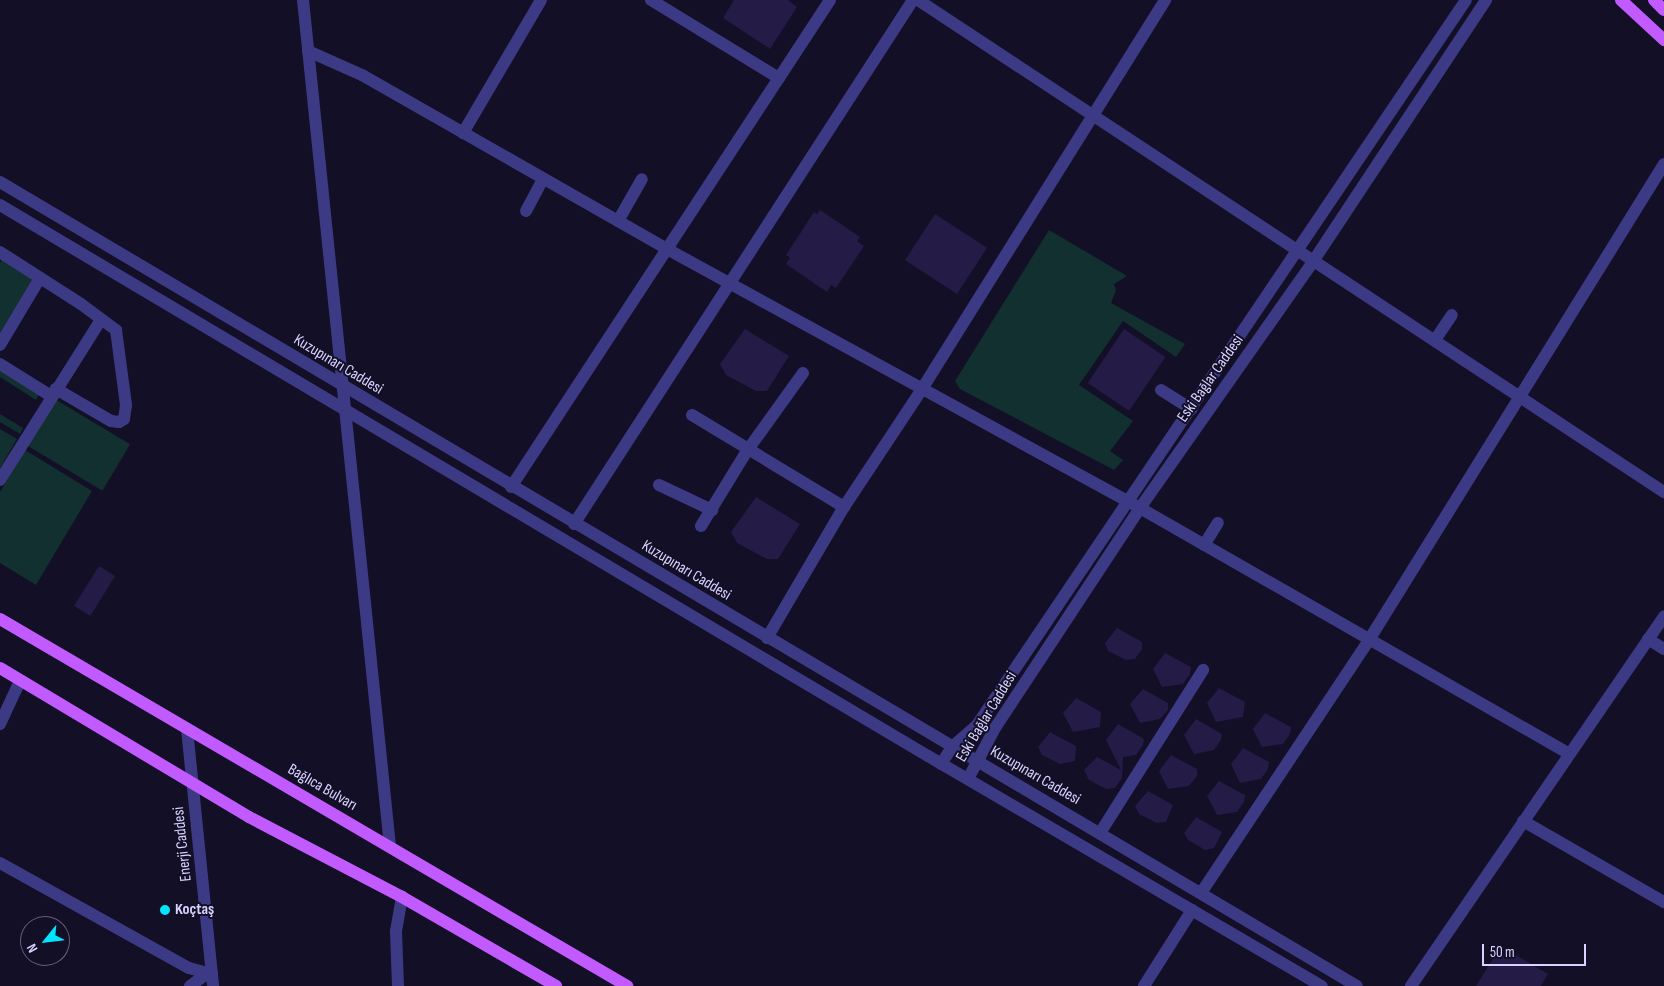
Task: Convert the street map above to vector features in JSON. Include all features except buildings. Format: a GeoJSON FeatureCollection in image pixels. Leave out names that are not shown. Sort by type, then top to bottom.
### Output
{"type":"FeatureCollection","features":[{"type":"Feature","properties":{"kind":"main road"},"geometry":{"type":"LineString","coordinates":[[1621,0],[1664,40]]}},
{"type":"Feature","properties":{"kind":"main road"},"geometry":{"type":"LineString","coordinates":[[1654,0],[1664,10]]}},
{"type":"Feature","properties":{"kind":"main road","name":"Bağlıca Bulvarı"},"geometry":{"type":"LineString","coordinates":[[0,619],[627,986]]}},
{"type":"Feature","properties":{"kind":"main road"},"geometry":{"type":"LineString","coordinates":[[0,668],[250,817],[402,897],[556,986]]}},
{"type":"Feature","properties":{"kind":"street"},"geometry":{"type":"LineString","coordinates":[[303,0],[390,846]]}},
{"type":"Feature","properties":{"kind":"street"},"geometry":{"type":"LineString","coordinates":[[463,133],[541,0]]}},
{"type":"Feature","properties":{"kind":"street"},"geometry":{"type":"LineString","coordinates":[[651,0],[779,78]]}},
{"type":"Feature","properties":{"kind":"street"},"geometry":{"type":"LineString","coordinates":[[511,487],[830,0]]}},
{"type":"Feature","properties":{"kind":"street"},"geometry":{"type":"LineString","coordinates":[[574,524],[732,283],[913,0]]}},
{"type":"Feature","properties":{"kind":"street"},"geometry":{"type":"LineString","coordinates":[[918,0],[1664,492]]}},
{"type":"Feature","properties":{"kind":"street"},"geometry":{"type":"LineString","coordinates":[[767,638],[844,507],[922,390],[1092,114],[1165,0]]}},
{"type":"Feature","properties":{"kind":"street"},"geometry":{"type":"LineString","coordinates":[[1465,0],[1482,5]]}},
{"type":"Feature","properties":{"kind":"street","name":"Eski Bağlar Caddesi"},"geometry":{"type":"LineString","coordinates":[[941,764],[952,748],[977,725],[1299,251],[1465,0]]}},
{"type":"Feature","properties":{"kind":"street","name":"Eski Bağlar Caddesi"},"geometry":{"type":"LineString","coordinates":[[968,779],[979,763],[995,728],[1140,508],[1314,260],[1482,5]]}},
{"type":"Feature","properties":{"kind":"street"},"geometry":{"type":"LineString","coordinates":[[308,51],[362,75],[618,222],[1128,501],[1567,753]]}},
{"type":"Feature","properties":{"kind":"street"},"geometry":{"type":"LineString","coordinates":[[1202,893],[1369,640],[1664,164]]}},
{"type":"Feature","properties":{"kind":"street"},"geometry":{"type":"LineString","coordinates":[[526,211],[543,179]]}},
{"type":"Feature","properties":{"kind":"street"},"geometry":{"type":"LineString","coordinates":[[618,222],[642,179]]}},
{"type":"Feature","properties":{"kind":"street","name":"Kuzupınarı Caddesi"},"geometry":{"type":"LineString","coordinates":[[0,182],[511,487],[1357,986]]}},
{"type":"Feature","properties":{"kind":"street","name":"Kuzupınarı Caddesi"},"geometry":{"type":"LineString","coordinates":[[0,205],[941,764],[1322,986]]}},
{"type":"Feature","properties":{"kind":"street"},"geometry":{"type":"LineString","coordinates":[[0,252],[82,304],[100,321],[116,330],[126,405],[124,419],[119,422],[111,421],[0,364]]}},
{"type":"Feature","properties":{"kind":"street"},"geometry":{"type":"LineString","coordinates":[[0,345],[40,278]]}},
{"type":"Feature","properties":{"kind":"street"},"geometry":{"type":"LineString","coordinates":[[1435,340],[1452,315]]}},
{"type":"Feature","properties":{"kind":"street"},"geometry":{"type":"LineString","coordinates":[[0,480],[53,392],[100,321]]}},
{"type":"Feature","properties":{"kind":"street"},"geometry":{"type":"LineString","coordinates":[[701,526],[747,451],[803,373]]}},
{"type":"Feature","properties":{"kind":"street"},"geometry":{"type":"LineString","coordinates":[[1161,390],[1192,409]]}},
{"type":"Feature","properties":{"kind":"street"},"geometry":{"type":"LineString","coordinates":[[692,416],[747,451],[844,507]]}},
{"type":"Feature","properties":{"kind":"street"},"geometry":{"type":"LineString","coordinates":[[659,485],[712,510]]}},
{"type":"Feature","properties":{"kind":"street"},"geometry":{"type":"LineString","coordinates":[[1204,545],[1218,523]]}},
{"type":"Feature","properties":{"kind":"street"},"geometry":{"type":"LineString","coordinates":[[1411,986],[1567,753],[1664,616]]}},
{"type":"Feature","properties":{"kind":"street"},"geometry":{"type":"LineString","coordinates":[[1648,639],[1664,649]]}},
{"type":"Feature","properties":{"kind":"street"},"geometry":{"type":"LineString","coordinates":[[1100,833],[1203,670]]}},
{"type":"Feature","properties":{"kind":"street"},"geometry":{"type":"LineString","coordinates":[[0,724],[20,681]]}},
{"type":"Feature","properties":{"kind":"street","name":"Enerji Caddesi"},"geometry":{"type":"LineString","coordinates":[[187,729],[210,978]]}},
{"type":"Feature","properties":{"kind":"street"},"geometry":{"type":"LineString","coordinates":[[1523,821],[1664,902]]}},
{"type":"Feature","properties":{"kind":"street"},"geometry":{"type":"LineString","coordinates":[[0,863],[210,978]]}},
{"type":"Feature","properties":{"kind":"street"},"geometry":{"type":"LineString","coordinates":[[398,986],[396,931],[402,897]]}},
{"type":"Feature","properties":{"kind":"street"},"geometry":{"type":"LineString","coordinates":[[1144,986],[1192,910]]}},
{"type":"Feature","properties":{"kind":"street"},"geometry":{"type":"LineString","coordinates":[[190,986],[210,978]]}},
{"type":"Feature","properties":{"kind":"green space"},"geometry":{"type":"Polygon","coordinates":[[[1049,230],[1127,276],[1114,284],[1116,290],[1111,303],[1185,344],[1176,357],[1123,321],[1079,385],[1133,421],[1110,451],[1123,460],[1114,470],[960,389],[955,381],[1049,230]]]}},
{"type":"Feature","properties":{"kind":"green space"},"geometry":{"type":"Polygon","coordinates":[[[2,259],[34,277],[0,334],[0,263],[2,259]]]}},
{"type":"Feature","properties":{"kind":"green space"},"geometry":{"type":"Polygon","coordinates":[[[0,368],[39,394],[36,400],[0,377],[0,368]]]}},
{"type":"Feature","properties":{"kind":"green space"},"geometry":{"type":"Polygon","coordinates":[[[53,398],[130,444],[102,491],[25,444],[53,398]]]}},
{"type":"Feature","properties":{"kind":"green space"},"geometry":{"type":"Polygon","coordinates":[[[0,414],[23,428],[20,434],[0,422],[0,414]]]}},
{"type":"Feature","properties":{"kind":"green space"},"geometry":{"type":"Polygon","coordinates":[[[0,429],[17,439],[0,468],[0,429]]]}},
{"type":"Feature","properties":{"kind":"green space"},"geometry":{"type":"Polygon","coordinates":[[[25,450],[92,491],[36,585],[0,563],[0,492],[25,450]]]}},
{"type":"Feature","properties":{"kind":"place","name":"Koçtaş"},"geometry":{"type":"Point","coordinates":[165,910]}}]}
